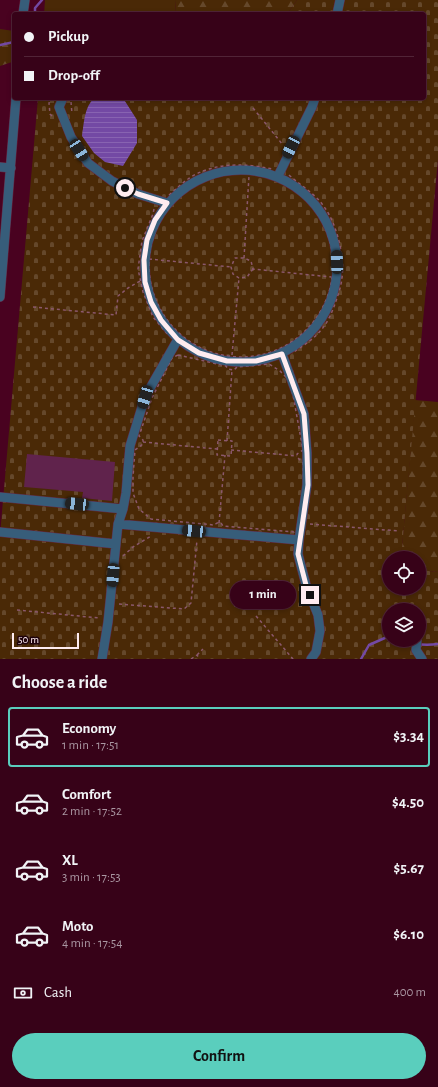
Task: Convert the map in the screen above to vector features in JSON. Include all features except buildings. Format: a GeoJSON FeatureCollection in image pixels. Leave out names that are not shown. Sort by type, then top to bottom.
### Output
{"type":"FeatureCollection","features":[{"type":"Feature","properties":{"kind":"street"},"geometry":{"type":"LineString","coordinates":[[23,12],[24,0]]}},
{"type":"Feature","properties":{"kind":"street"},"geometry":{"type":"LineString","coordinates":[[337,12],[340,0]]}},
{"type":"Feature","properties":{"kind":"street"},"geometry":{"type":"LineString","coordinates":[[0,297],[16,100]]}},
{"type":"Feature","properties":{"kind":"street"},"geometry":{"type":"LineString","coordinates":[[62,100],[59,107],[71,137],[88,163],[112,181],[138,194],[167,200]]}},
{"type":"Feature","properties":{"kind":"street"},"geometry":{"type":"LineString","coordinates":[[277,173],[314,100]]}},
{"type":"Feature","properties":{"kind":"street"},"geometry":{"type":"LineString","coordinates":[[0,167],[11,168]]}},
{"type":"Feature","properties":{"kind":"street"},"geometry":{"type":"LineString","coordinates":[[248,169],[277,173],[304,192],[317,205],[330,226],[337,250],[338,274],[333,298],[321,320],[305,339],[286,355],[256,361],[227,361],[199,353],[174,340],[151,302],[145,282],[144,260],[147,240],[155,220],[167,200],[190,183],[218,172],[248,169]]}},
{"type":"Feature","properties":{"kind":"street"},"geometry":{"type":"LineString","coordinates":[[0,180],[10,181]]}},
{"type":"Feature","properties":{"kind":"street"},"geometry":{"type":"LineString","coordinates":[[102,659],[108,622],[118,524],[126,493],[130,446],[145,397],[174,340]]}},
{"type":"Feature","properties":{"kind":"street"},"geometry":{"type":"LineString","coordinates":[[286,355],[304,414],[308,485],[298,554],[306,585],[318,615],[320,631],[316,652],[311,659]]}},
{"type":"Feature","properties":{"kind":"street"},"geometry":{"type":"LineString","coordinates":[[0,497],[123,509]]}},
{"type":"Feature","properties":{"kind":"street"},"geometry":{"type":"LineString","coordinates":[[118,524],[299,540]]}},
{"type":"Feature","properties":{"kind":"street"},"geometry":{"type":"LineString","coordinates":[[0,532],[116,544]]}},
{"type":"Feature","properties":{"kind":"street"},"geometry":{"type":"LineString","coordinates":[[416,647],[416,650],[422,659]]}},
{"type":"Feature","properties":{"kind":"path"},"geometry":{"type":"LineString","coordinates":[[50,100],[48,103],[50,114],[54,118]]}},
{"type":"Feature","properties":{"kind":"path"},"geometry":{"type":"LineString","coordinates":[[70,100],[72,102],[71,118]]}},
{"type":"Feature","properties":{"kind":"path"},"geometry":{"type":"LineString","coordinates":[[253,108],[286,150]]}},
{"type":"Feature","properties":{"kind":"path"},"geometry":{"type":"LineString","coordinates":[[167,200],[189,178],[209,168],[238,165],[256,166],[277,173]]}},
{"type":"Feature","properties":{"kind":"path"},"geometry":{"type":"LineString","coordinates":[[286,355],[312,340],[324,327],[340,288],[342,276],[342,263],[338,235],[332,220],[325,208],[312,193],[289,175],[287,170]]}},
{"type":"Feature","properties":{"kind":"path"},"geometry":{"type":"LineString","coordinates":[[244,258],[249,175]]}},
{"type":"Feature","properties":{"kind":"path"},"geometry":{"type":"LineString","coordinates":[[249,175],[265,177],[297,192],[318,213],[331,240],[332,272],[324,304],[315,321],[302,336],[280,351],[254,358],[232,355],[194,343],[169,324],[156,304],[149,281],[149,259],[154,234],[168,208],[184,192],[211,178],[249,175]]}},
{"type":"Feature","properties":{"kind":"path"},"geometry":{"type":"LineString","coordinates":[[154,206],[153,214],[142,241],[138,269],[143,292],[153,317],[174,340]]}},
{"type":"Feature","properties":{"kind":"path"},"geometry":{"type":"LineString","coordinates":[[235,258],[244,258],[251,261],[253,269],[247,277],[239,278],[233,274],[231,267],[235,258]]}},
{"type":"Feature","properties":{"kind":"path"},"geometry":{"type":"LineString","coordinates":[[149,259],[231,267]]}},
{"type":"Feature","properties":{"kind":"path"},"geometry":{"type":"LineString","coordinates":[[253,269],[331,277]]}},
{"type":"Feature","properties":{"kind":"path"},"geometry":{"type":"LineString","coordinates":[[232,355],[239,278]]}},
{"type":"Feature","properties":{"kind":"path"},"geometry":{"type":"LineString","coordinates":[[33,307],[116,314],[118,296],[140,281]]}},
{"type":"Feature","properties":{"kind":"path"},"geometry":{"type":"LineString","coordinates":[[143,442],[139,436],[152,398],[172,358],[178,354],[226,366],[228,369],[232,370]]}},
{"type":"Feature","properties":{"kind":"path"},"geometry":{"type":"LineString","coordinates":[[232,370],[237,367],[269,364],[280,371],[289,380],[293,394],[302,450],[297,454],[298,456]]}},
{"type":"Feature","properties":{"kind":"path"},"geometry":{"type":"LineString","coordinates":[[227,441],[232,370]]}},
{"type":"Feature","properties":{"kind":"path"},"geometry":{"type":"LineString","coordinates":[[218,440],[232,441],[231,456],[217,454],[217,449],[218,440]]}},
{"type":"Feature","properties":{"kind":"path"},"geometry":{"type":"LineString","coordinates":[[143,442],[217,449]]}},
{"type":"Feature","properties":{"kind":"path"},"geometry":{"type":"LineString","coordinates":[[143,442],[143,444],[135,450],[133,477],[134,493],[139,509],[151,519],[214,525],[219,523]]}},
{"type":"Feature","properties":{"kind":"path"},"geometry":{"type":"LineString","coordinates":[[231,450],[298,456]]}},
{"type":"Feature","properties":{"kind":"path"},"geometry":{"type":"LineString","coordinates":[[219,523],[224,455]]}},
{"type":"Feature","properties":{"kind":"path"},"geometry":{"type":"LineString","coordinates":[[219,523],[223,526],[294,532],[299,527],[304,487],[303,463],[298,456]]}},
{"type":"Feature","properties":{"kind":"path"},"geometry":{"type":"LineString","coordinates":[[306,523],[399,531]]}},
{"type":"Feature","properties":{"kind":"path"},"geometry":{"type":"LineString","coordinates":[[120,560],[133,547],[154,534]]}},
{"type":"Feature","properties":{"kind":"path"},"geometry":{"type":"LineString","coordinates":[[114,604],[184,609],[191,603],[197,538]]}},
{"type":"Feature","properties":{"kind":"path"},"geometry":{"type":"LineString","coordinates":[[17,610],[105,618]]}},
{"type":"Feature","properties":{"kind":"path"},"geometry":{"type":"LineString","coordinates":[[256,616],[293,659]]}},
{"type":"Feature","properties":{"kind":"path"},"geometry":{"type":"LineString","coordinates":[[192,659],[203,649]]}},
{"type":"Feature","properties":{"kind":"path"},"geometry":{"type":"LineString","coordinates":[[197,655],[200,659]]}},
{"type":"Feature","properties":{"kind":"green space"},"geometry":{"type":"Polygon","coordinates":[[[45,0],[176,0],[175,12],[44,12],[45,0]]]}},
{"type":"Feature","properties":{"kind":"green space"},"geometry":{"type":"Polygon","coordinates":[[[176,0],[297,0],[288,12],[175,12],[176,0]]]}},
{"type":"Feature","properties":{"kind":"green space"},"geometry":{"type":"Polygon","coordinates":[[[297,0],[438,0],[438,159],[402,551],[382,551],[382,595],[426,595],[426,571],[438,572],[438,659],[0,659],[0,535],[38,100],[426,100],[426,12],[288,12],[297,0]]]}},
{"type":"Feature","properties":{"kind":"green space"},"geometry":{"type":"Polygon","coordinates":[[[0,29],[12,31],[12,62],[0,66],[0,29]]]}},
{"type":"Feature","properties":{"kind":"green space"},"geometry":{"type":"Polygon","coordinates":[[[415,400],[438,402],[438,572],[426,571],[426,551],[402,551],[415,400]]]}},
{"type":"Feature","properties":{"kind":"shaded area"},"geometry":{"type":"Polygon","coordinates":[[[92,100],[124,100],[137,120],[137,143],[123,166],[105,162],[94,153],[82,136],[86,111],[92,100]]]}},
{"type":"Feature","properties":{"kind":"waterway"},"geometry":{"type":"LineString","coordinates":[[35,12],[35,8],[42,0]]}},
{"type":"Feature","properties":{"kind":"waterway"},"geometry":{"type":"LineString","coordinates":[[0,45],[12,42]]}},
{"type":"Feature","properties":{"kind":"waterway"},"geometry":{"type":"LineString","coordinates":[[361,659],[369,645],[382,639]]}},
{"type":"Feature","properties":{"kind":"waterway"},"geometry":{"type":"LineString","coordinates":[[426,645],[438,644]]}},
{"type":"Feature","properties":{"kind":"route"},"geometry":{"type":"LineString","coordinates":[[125,188],[138,194],[167,203],[155,220],[147,240],[144,260],[145,282],[151,302],[161,320],[178,340],[199,353],[227,361],[256,361],[282,354],[304,414],[308,485],[298,554],[310,595]]}}]}
